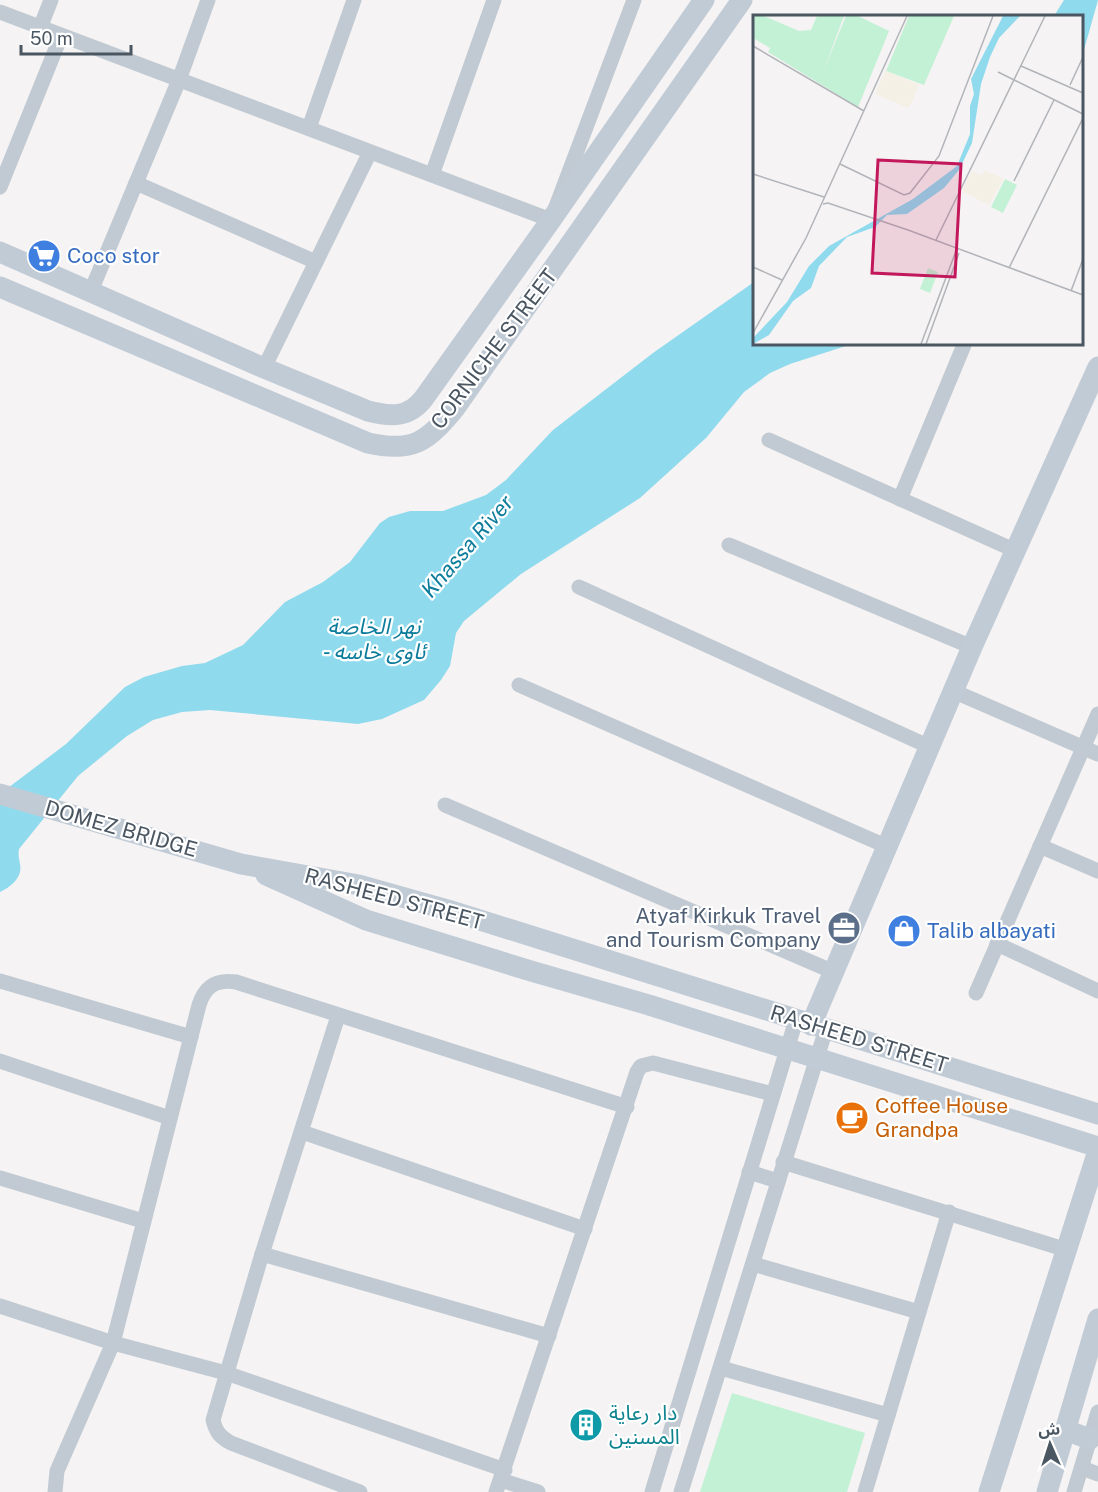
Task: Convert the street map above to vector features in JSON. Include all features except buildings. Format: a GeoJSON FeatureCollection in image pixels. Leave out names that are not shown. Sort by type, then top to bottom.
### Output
{"type":"FeatureCollection","features":[{"type":"Feature","properties":{"kind":"main road","name":"CORNICHE STREET"},"geometry":{"type":"LineString","coordinates":[[0,252],[368,411],[395,416],[411,411],[424,398],[551,220],[704,0]]}},
{"type":"Feature","properties":{"kind":"main road","name":"CORNICHE STREET"},"geometry":{"type":"LineString","coordinates":[[0,287],[368,443],[390,448],[421,442],[434,432],[455,408],[742,0]]}},
{"type":"Feature","properties":{"kind":"main road"},"geometry":{"type":"LineString","coordinates":[[811,1025],[1014,550],[1096,379]]}},
{"type":"Feature","properties":{"kind":"main road","name":"DOMEZ BRIDGE"},"geometry":{"type":"LineString","coordinates":[[0,794],[241,864]]}},
{"type":"Feature","properties":{"kind":"main road","name":"RASHEED STREET"},"geometry":{"type":"LineString","coordinates":[[241,864],[359,885],[581,951],[1098,1114]]}},
{"type":"Feature","properties":{"kind":"main road","name":"RASHEED STREET"},"geometry":{"type":"LineString","coordinates":[[241,864],[366,920],[787,1048],[1097,1157]]}},
{"type":"Feature","properties":{"kind":"main road"},"geometry":{"type":"LineString","coordinates":[[989,1492],[1097,1157]]}},
{"type":"Feature","properties":{"kind":"main road"},"geometry":{"type":"LineString","coordinates":[[1047,1492],[1098,1319]]}},
{"type":"Feature","properties":{"kind":"main road"},"geometry":{"type":"LineString","coordinates":[[1065,1430],[1090,1439]]}},
{"type":"Feature","properties":{"kind":"street"},"geometry":{"type":"LineString","coordinates":[[40,28],[51,0]]}},
{"type":"Feature","properties":{"kind":"street"},"geometry":{"type":"LineString","coordinates":[[91,291],[179,80],[208,0]]}},
{"type":"Feature","properties":{"kind":"street"},"geometry":{"type":"LineString","coordinates":[[309,128],[354,0]]}},
{"type":"Feature","properties":{"kind":"street"},"geometry":{"type":"LineString","coordinates":[[432,175],[494,0]]}},
{"type":"Feature","properties":{"kind":"street"},"geometry":{"type":"LineString","coordinates":[[0,12],[551,220],[634,0]]}},
{"type":"Feature","properties":{"kind":"street"},"geometry":{"type":"LineString","coordinates":[[0,187],[61,36]]}},
{"type":"Feature","properties":{"kind":"street"},"geometry":{"type":"LineString","coordinates":[[264,368],[370,152]]}},
{"type":"Feature","properties":{"kind":"street"},"geometry":{"type":"LineString","coordinates":[[136,183],[316,262]]}},
{"type":"Feature","properties":{"kind":"street"},"geometry":{"type":"LineString","coordinates":[[900,499],[964,345]]}},
{"type":"Feature","properties":{"kind":"street"},"geometry":{"type":"LineString","coordinates":[[769,440],[1014,550]]}},
{"type":"Feature","properties":{"kind":"street"},"geometry":{"type":"LineString","coordinates":[[729,544],[972,647]]}},
{"type":"Feature","properties":{"kind":"street"},"geometry":{"type":"LineString","coordinates":[[579,587],[930,747]]}},
{"type":"Feature","properties":{"kind":"street"},"geometry":{"type":"LineString","coordinates":[[519,685],[888,848]]}},
{"type":"Feature","properties":{"kind":"street"},"geometry":{"type":"LineString","coordinates":[[953,691],[1091,751]]}},
{"type":"Feature","properties":{"kind":"street"},"geometry":{"type":"LineString","coordinates":[[976,993],[1040,846],[1091,751],[1098,714]]}},
{"type":"Feature","properties":{"kind":"street"},"geometry":{"type":"LineString","coordinates":[[445,805],[834,972]]}},
{"type":"Feature","properties":{"kind":"street"},"geometry":{"type":"LineString","coordinates":[[1040,846],[1098,871]]}},
{"type":"Feature","properties":{"kind":"street"},"geometry":{"type":"LineString","coordinates":[[997,944],[1098,991]]}},
{"type":"Feature","properties":{"kind":"street"},"geometry":{"type":"LineString","coordinates":[[55,1492],[57,1471],[113,1343],[191,1036],[203,993],[212,984],[224,980],[236,982],[627,1107]]}},
{"type":"Feature","properties":{"kind":"street"},"geometry":{"type":"LineString","coordinates":[[0,981],[191,1036]]}},
{"type":"Feature","properties":{"kind":"street"},"geometry":{"type":"LineString","coordinates":[[338,1016],[262,1254],[213,1420],[215,1430],[222,1438],[360,1492]]}},
{"type":"Feature","properties":{"kind":"street"},"geometry":{"type":"LineString","coordinates":[[652,1492],[787,1048],[811,1025]]}},
{"type":"Feature","properties":{"kind":"street"},"geometry":{"type":"LineString","coordinates":[[681,1492],[816,1058],[811,1025]]}},
{"type":"Feature","properties":{"kind":"street"},"geometry":{"type":"LineString","coordinates":[[0,1061],[170,1118]]}},
{"type":"Feature","properties":{"kind":"street"},"geometry":{"type":"LineString","coordinates":[[501,1480],[641,1066],[653,1063],[773,1094]]}},
{"type":"Feature","properties":{"kind":"street"},"geometry":{"type":"LineString","coordinates":[[302,1132],[585,1229]]}},
{"type":"Feature","properties":{"kind":"street"},"geometry":{"type":"LineString","coordinates":[[783,1162],[1067,1250]]}},
{"type":"Feature","properties":{"kind":"street"},"geometry":{"type":"LineString","coordinates":[[749,1172],[778,1181]]}},
{"type":"Feature","properties":{"kind":"street"},"geometry":{"type":"LineString","coordinates":[[0,1178],[143,1221]]}},
{"type":"Feature","properties":{"kind":"street"},"geometry":{"type":"LineString","coordinates":[[869,1491],[888,1415],[949,1212]]}},
{"type":"Feature","properties":{"kind":"street"},"geometry":{"type":"LineString","coordinates":[[262,1254],[549,1336]]}},
{"type":"Feature","properties":{"kind":"street"},"geometry":{"type":"LineString","coordinates":[[753,1264],[919,1312]]}},
{"type":"Feature","properties":{"kind":"street"},"geometry":{"type":"LineString","coordinates":[[1,1307],[113,1343],[226,1373],[501,1480],[538,1492]]}},
{"type":"Feature","properties":{"kind":"street"},"geometry":{"type":"LineString","coordinates":[[721,1368],[888,1415]]}},
{"type":"Feature","properties":{"kind":"street"},"geometry":{"type":"LineString","coordinates":[[1074,1492],[1098,1413]]}},
{"type":"Feature","properties":{"kind":"street"},"geometry":{"type":"LineString","coordinates":[[1082,1468],[1098,1474]]}},
{"type":"Feature","properties":{"kind":"green space"},"geometry":{"type":"Polygon","coordinates":[[[732,1393],[865,1433],[847,1492],[700,1492],[732,1393]]]}},
{"type":"Feature","properties":{"kind":"water"},"geometry":{"type":"Polygon","coordinates":[[[1064,0],[1098,0],[1083,53],[1083,15],[1055,15],[1064,0]]]}},
{"type":"Feature","properties":{"kind":"water","name":"نهر الخاصة - ئاوی خاسە"},"geometry":{"type":"Polygon","coordinates":[[[753,283],[753,345],[849,345],[770,373],[744,392],[706,438],[640,498],[521,574],[464,621],[456,633],[450,666],[424,700],[382,719],[358,724],[210,710],[182,712],[153,720],[127,736],[78,776],[19,849],[20,873],[12,884],[0,892],[0,794],[66,744],[125,687],[144,677],[182,666],[205,663],[243,645],[285,602],[323,582],[350,562],[380,523],[389,517],[410,511],[443,511],[486,495],[506,480],[553,430],[653,353],[753,283]]]}},
{"type":"Feature","properties":{"kind":"place","name":"Coco stor"},"geometry":{"type":"Point","coordinates":[44,256]}},
{"type":"Feature","properties":{"kind":"place","name":"Atyaf Kirkuk Travel and Tourism Company"},"geometry":{"type":"Point","coordinates":[844,928]}},
{"type":"Feature","properties":{"kind":"place","name":"Talib albayati"},"geometry":{"type":"Point","coordinates":[904,931]}},
{"type":"Feature","properties":{"kind":"place","name":"Coffee House Grandpa"},"geometry":{"type":"Point","coordinates":[852,1118]}},
{"type":"Feature","properties":{"kind":"place","name":"دار رعاية المسنين"},"geometry":{"type":"Point","coordinates":[586,1425]}},
{"type":"Feature","properties":{"kind":"water label","name":"Khassa River"},"geometry":{"type":"Point","coordinates":[467,546]}}]}
